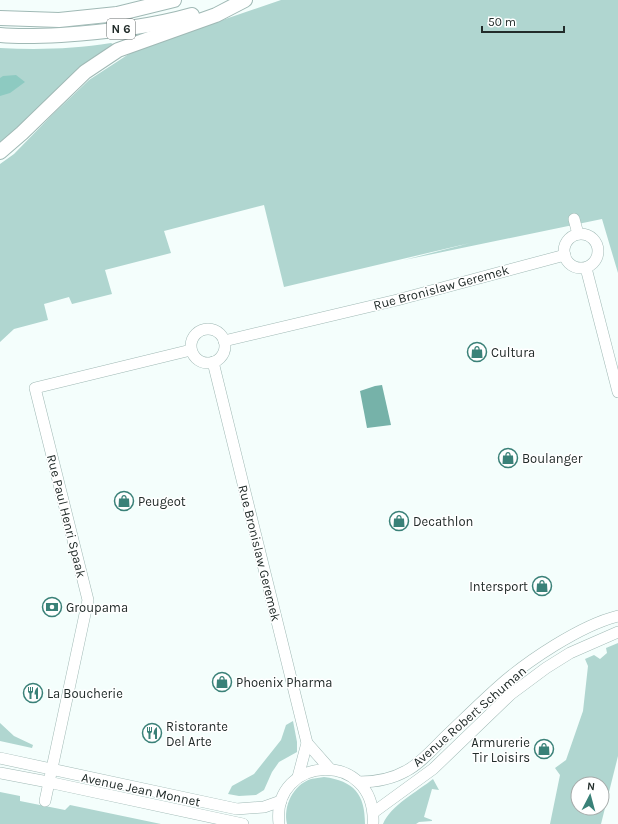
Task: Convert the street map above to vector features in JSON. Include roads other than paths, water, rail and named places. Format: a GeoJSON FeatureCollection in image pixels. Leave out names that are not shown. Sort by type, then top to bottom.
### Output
{"type":"FeatureCollection","features":[{"type":"Feature","properties":{"kind":"main road","name":"N 6"},"geometry":{"type":"LineString","coordinates":[[0,18],[59,20],[116,14],[174,0]]}},
{"type":"Feature","properties":{"kind":"main road","name":"N 6"},"geometry":{"type":"LineString","coordinates":[[0,35],[18,37],[102,32],[175,20],[240,0]]}},
{"type":"Feature","properties":{"kind":"main road"},"geometry":{"type":"LineString","coordinates":[[0,152],[22,133],[85,72],[118,50],[216,16],[245,0]]}},
{"type":"Feature","properties":{"kind":"street"},"geometry":{"type":"LineString","coordinates":[[574,219],[578,234]]}},
{"type":"Feature","properties":{"kind":"street"},"geometry":{"type":"LineString","coordinates":[[578,234],[592,238],[598,246],[595,262],[586,268],[581,268],[570,264],[565,255],[566,244],[573,236],[578,234]]}},
{"type":"Feature","properties":{"kind":"street","name":"Rue Bronislaw Geremek"},"geometry":{"type":"LineString","coordinates":[[224,341],[397,300],[565,255]]}},
{"type":"Feature","properties":{"kind":"street"},"geometry":{"type":"LineString","coordinates":[[586,268],[618,392]]}},
{"type":"Feature","properties":{"kind":"street"},"geometry":{"type":"LineString","coordinates":[[204,329],[214,330],[222,336],[224,341],[224,352],[222,356],[213,362],[208,363],[197,359],[192,350],[192,339],[199,331],[204,329]]}},
{"type":"Feature","properties":{"kind":"street","name":"Rue Paul Henri Spaak"},"geometry":{"type":"LineString","coordinates":[[45,801],[88,600],[35,388],[192,350]]}},
{"type":"Feature","properties":{"kind":"street","name":"Rue Bronislaw Geremek"},"geometry":{"type":"LineString","coordinates":[[213,362],[307,743],[330,769]]}},
{"type":"Feature","properties":{"kind":"street","name":"Avenue Robert Schuman"},"geometry":{"type":"LineString","coordinates":[[359,782],[381,780],[406,771],[429,753],[500,686],[538,656],[573,635],[610,618],[618,616]]}},
{"type":"Feature","properties":{"kind":"street","name":"Avenue Robert Schuman"},"geometry":{"type":"LineString","coordinates":[[374,812],[433,769],[511,694],[546,668],[570,653],[618,632]]}},
{"type":"Feature","properties":{"kind":"street","name":"Rue Bronislaw Geremek"},"geometry":{"type":"LineString","coordinates":[[298,777],[307,743]]}},
{"type":"Feature","properties":{"kind":"street","name":"Avenue Jean Monnet"},"geometry":{"type":"LineString","coordinates":[[0,758],[237,809],[264,807],[281,801]]}},
{"type":"Feature","properties":{"kind":"street"},"geometry":{"type":"LineString","coordinates":[[279,824],[278,815],[281,801],[288,788],[298,777],[313,770],[330,769],[349,775],[359,782],[369,796],[374,812],[373,824]]}},
{"type":"Feature","properties":{"kind":"street","name":"Avenue Jean Monnet"},"geometry":{"type":"LineString","coordinates":[[0,773],[243,824]]}},
{"type":"Feature","properties":{"kind":"place","name":"Cultura"},"geometry":{"type":"Point","coordinates":[477,352]}},
{"type":"Feature","properties":{"kind":"place","name":"Boulanger"},"geometry":{"type":"Point","coordinates":[508,458]}},
{"type":"Feature","properties":{"kind":"place","name":"Peugeot"},"geometry":{"type":"Point","coordinates":[124,501]}},
{"type":"Feature","properties":{"kind":"place","name":"Decathlon"},"geometry":{"type":"Point","coordinates":[399,521]}},
{"type":"Feature","properties":{"kind":"place","name":"Intersport"},"geometry":{"type":"Point","coordinates":[542,586]}},
{"type":"Feature","properties":{"kind":"place","name":"Groupama"},"geometry":{"type":"Point","coordinates":[52,607]}},
{"type":"Feature","properties":{"kind":"place","name":"Phoenix Pharma"},"geometry":{"type":"Point","coordinates":[222,682]}},
{"type":"Feature","properties":{"kind":"place","name":"La Boucherie"},"geometry":{"type":"Point","coordinates":[33,693]}},
{"type":"Feature","properties":{"kind":"place","name":"Ristorante Del Arte"},"geometry":{"type":"Point","coordinates":[152,733]}},
{"type":"Feature","properties":{"kind":"place","name":"Armurerie Tir Loisirs"},"geometry":{"type":"Point","coordinates":[544,749]}}]}
